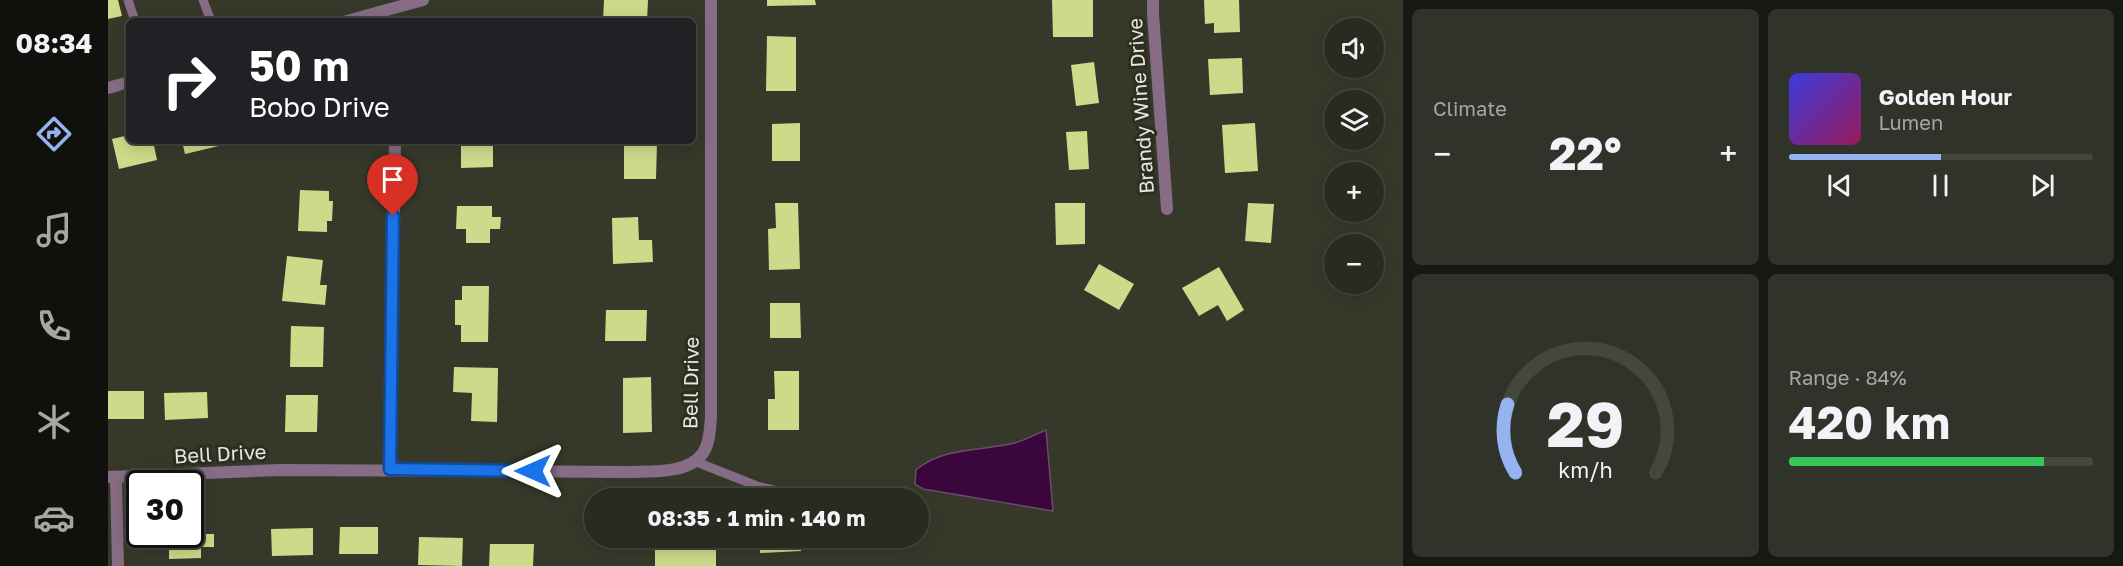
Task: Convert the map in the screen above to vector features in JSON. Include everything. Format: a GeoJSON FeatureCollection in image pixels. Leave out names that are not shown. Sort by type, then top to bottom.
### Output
{"type":"FeatureCollection","features":[{"type":"Feature","properties":{"kind":"street"},"geometry":{"type":"LineString","coordinates":[[358,18],[423,0]]}},
{"type":"Feature","properties":{"kind":"street","name":"Bell Drive"},"geometry":{"type":"LineString","coordinates":[[112,477],[280,470],[663,471],[689,465],[703,453],[710,434],[711,417],[711,0]]}},
{"type":"Feature","properties":{"kind":"street","name":"Brandy Wine Drive"},"geometry":{"type":"LineString","coordinates":[[1153,0],[1167,209]]}},
{"type":"Feature","properties":{"kind":"street"},"geometry":{"type":"LineString","coordinates":[[396,7],[396,18]]}},
{"type":"Feature","properties":{"kind":"street"},"geometry":{"type":"LineString","coordinates":[[108,88],[126,83]]}},
{"type":"Feature","properties":{"kind":"street"},"geometry":{"type":"LineString","coordinates":[[390,469],[395,144]]}},
{"type":"Feature","properties":{"kind":"street"},"geometry":{"type":"LineString","coordinates":[[112,477],[118,566]]}},
{"type":"Feature","properties":{"kind":"lane"},"geometry":{"type":"LineString","coordinates":[[128,0],[134,18]]}},
{"type":"Feature","properties":{"kind":"lane"},"geometry":{"type":"LineString","coordinates":[[203,0],[210,18]]}},
{"type":"Feature","properties":{"kind":"lane"},"geometry":{"type":"LineString","coordinates":[[693,461],[765,488]]}},
{"type":"Feature","properties":{"kind":"shaded area"},"geometry":{"type":"Polygon","coordinates":[[[1046,430],[1053,511],[929,490],[929,488],[921,488],[915,484],[916,470],[938,457],[950,453],[1003,446],[1027,439],[1046,430]]]}},
{"type":"Feature","properties":{"kind":"building"},"geometry":{"type":"Polygon","coordinates":[[[108,0],[118,0],[122,16],[108,19],[108,0]]]}},
{"type":"Feature","properties":{"kind":"building"},"geometry":{"type":"Polygon","coordinates":[[[604,0],[648,0],[647,18],[603,18],[604,0]]]}},
{"type":"Feature","properties":{"kind":"building"},"geometry":{"type":"Polygon","coordinates":[[[767,0],[815,0],[816,5],[767,6],[767,0]]]}},
{"type":"Feature","properties":{"kind":"building"},"geometry":{"type":"Polygon","coordinates":[[[1052,0],[1093,0],[1093,37],[1053,37],[1052,0]]]}},
{"type":"Feature","properties":{"kind":"building"},"geometry":{"type":"Polygon","coordinates":[[[1204,0],[1239,0],[1240,32],[1214,33],[1214,23],[1205,24],[1204,0]]]}},
{"type":"Feature","properties":{"kind":"building"},"geometry":{"type":"Polygon","coordinates":[[[767,36],[796,37],[796,91],[766,91],[767,36]]]}},
{"type":"Feature","properties":{"kind":"building"},"geometry":{"type":"Polygon","coordinates":[[[1242,58],[1243,93],[1210,95],[1208,59],[1242,58]]]}},
{"type":"Feature","properties":{"kind":"building"},"geometry":{"type":"Polygon","coordinates":[[[1094,62],[1099,103],[1076,106],[1071,65],[1094,62]]]}},
{"type":"Feature","properties":{"kind":"building"},"geometry":{"type":"Polygon","coordinates":[[[800,123],[800,161],[772,161],[772,124],[800,123]]]}},
{"type":"Feature","properties":{"kind":"building"},"geometry":{"type":"Polygon","coordinates":[[[1255,123],[1258,171],[1225,173],[1222,125],[1255,123]]]}},
{"type":"Feature","properties":{"kind":"building"},"geometry":{"type":"Polygon","coordinates":[[[1087,131],[1089,169],[1069,170],[1066,132],[1087,131]]]}},
{"type":"Feature","properties":{"kind":"building"},"geometry":{"type":"Polygon","coordinates":[[[126,136],[126,144],[154,144],[157,160],[119,169],[112,139],[126,136]]]}},
{"type":"Feature","properties":{"kind":"building"},"geometry":{"type":"Polygon","coordinates":[[[183,144],[223,144],[223,145],[185,154],[183,144]]]}},
{"type":"Feature","properties":{"kind":"building"},"geometry":{"type":"Polygon","coordinates":[[[461,144],[493,144],[493,167],[461,168],[461,144]]]}},
{"type":"Feature","properties":{"kind":"building"},"geometry":{"type":"Polygon","coordinates":[[[624,144],[657,144],[656,179],[624,179],[624,144]]]}},
{"type":"Feature","properties":{"kind":"building"},"geometry":{"type":"Polygon","coordinates":[[[300,190],[329,191],[329,201],[333,201],[332,221],[327,221],[327,232],[298,231],[300,190]]]}},
{"type":"Feature","properties":{"kind":"building"},"geometry":{"type":"Polygon","coordinates":[[[775,203],[798,203],[800,269],[769,270],[768,229],[776,228],[775,203]]]}},
{"type":"Feature","properties":{"kind":"building"},"geometry":{"type":"Polygon","coordinates":[[[1055,203],[1085,203],[1085,244],[1056,245],[1055,203]]]}},
{"type":"Feature","properties":{"kind":"building"},"geometry":{"type":"Polygon","coordinates":[[[1248,203],[1274,204],[1271,243],[1245,241],[1248,203]]]}},
{"type":"Feature","properties":{"kind":"building"},"geometry":{"type":"Polygon","coordinates":[[[457,206],[492,206],[492,217],[501,217],[500,229],[490,229],[490,243],[466,243],[466,229],[456,229],[457,206]]]}},
{"type":"Feature","properties":{"kind":"building"},"geometry":{"type":"Polygon","coordinates":[[[638,217],[639,240],[652,240],[653,262],[613,264],[612,218],[638,217]]]}},
{"type":"Feature","properties":{"kind":"building"},"geometry":{"type":"Polygon","coordinates":[[[287,256],[323,260],[320,285],[327,285],[325,305],[282,301],[287,256]]]}},
{"type":"Feature","properties":{"kind":"building"},"geometry":{"type":"Polygon","coordinates":[[[1099,264],[1134,284],[1119,310],[1084,290],[1099,264]]]}},
{"type":"Feature","properties":{"kind":"building"},"geometry":{"type":"Polygon","coordinates":[[[1219,267],[1244,310],[1227,321],[1218,305],[1199,316],[1182,288],[1219,267]]]}},
{"type":"Feature","properties":{"kind":"building"},"geometry":{"type":"Polygon","coordinates":[[[462,286],[489,286],[488,342],[461,342],[461,325],[455,325],[455,300],[462,300],[462,286]]]}},
{"type":"Feature","properties":{"kind":"building"},"geometry":{"type":"Polygon","coordinates":[[[770,303],[800,303],[801,338],[770,338],[770,303]]]}},
{"type":"Feature","properties":{"kind":"building"},"geometry":{"type":"Polygon","coordinates":[[[606,310],[647,310],[646,341],[605,341],[606,310]]]}},
{"type":"Feature","properties":{"kind":"building"},"geometry":{"type":"Polygon","coordinates":[[[291,326],[324,327],[323,367],[290,367],[291,326]]]}},
{"type":"Feature","properties":{"kind":"building"},"geometry":{"type":"Polygon","coordinates":[[[454,367],[498,368],[497,422],[471,421],[472,393],[453,392],[454,367]]]}},
{"type":"Feature","properties":{"kind":"building"},"geometry":{"type":"Polygon","coordinates":[[[774,371],[799,371],[799,430],[768,430],[768,399],[775,399],[774,371]]]}},
{"type":"Feature","properties":{"kind":"building"},"geometry":{"type":"Polygon","coordinates":[[[651,377],[652,432],[623,433],[623,378],[651,377]]]}},
{"type":"Feature","properties":{"kind":"building"},"geometry":{"type":"Polygon","coordinates":[[[108,391],[144,391],[144,419],[108,419],[108,391]]]}},
{"type":"Feature","properties":{"kind":"building"},"geometry":{"type":"Polygon","coordinates":[[[207,392],[208,418],[165,420],[164,393],[207,392]]]}},
{"type":"Feature","properties":{"kind":"building"},"geometry":{"type":"Polygon","coordinates":[[[286,395],[318,395],[317,432],[285,432],[286,395]]]}},
{"type":"Feature","properties":{"kind":"building"},"geometry":{"type":"Polygon","coordinates":[[[340,527],[378,527],[378,554],[339,554],[340,527]]]}},
{"type":"Feature","properties":{"kind":"building"},"geometry":{"type":"Polygon","coordinates":[[[313,528],[313,555],[272,556],[271,529],[313,528]]]}},
{"type":"Feature","properties":{"kind":"building"},"geometry":{"type":"Polygon","coordinates":[[[204,534],[214,534],[214,547],[204,547],[204,534]]]}},
{"type":"Feature","properties":{"kind":"building"},"geometry":{"type":"Polygon","coordinates":[[[419,537],[463,538],[462,566],[418,565],[419,537]]]}},
{"type":"Feature","properties":{"kind":"building"},"geometry":{"type":"Polygon","coordinates":[[[490,544],[534,544],[533,566],[489,566],[490,544]]]}},
{"type":"Feature","properties":{"kind":"building"},"geometry":{"type":"Polygon","coordinates":[[[169,548],[201,548],[201,558],[169,559],[169,548]]]}},
{"type":"Feature","properties":{"kind":"building"},"geometry":{"type":"Polygon","coordinates":[[[655,548],[716,548],[716,566],[655,566],[655,548]]]}},
{"type":"Feature","properties":{"kind":"building"},"geometry":{"type":"Polygon","coordinates":[[[760,548],[801,548],[801,551],[760,553],[760,548]]]}},
{"type":"Feature","properties":{"kind":"route"},"geometry":{"type":"LineString","coordinates":[[393,216],[390,469],[533,471]]}}]}
